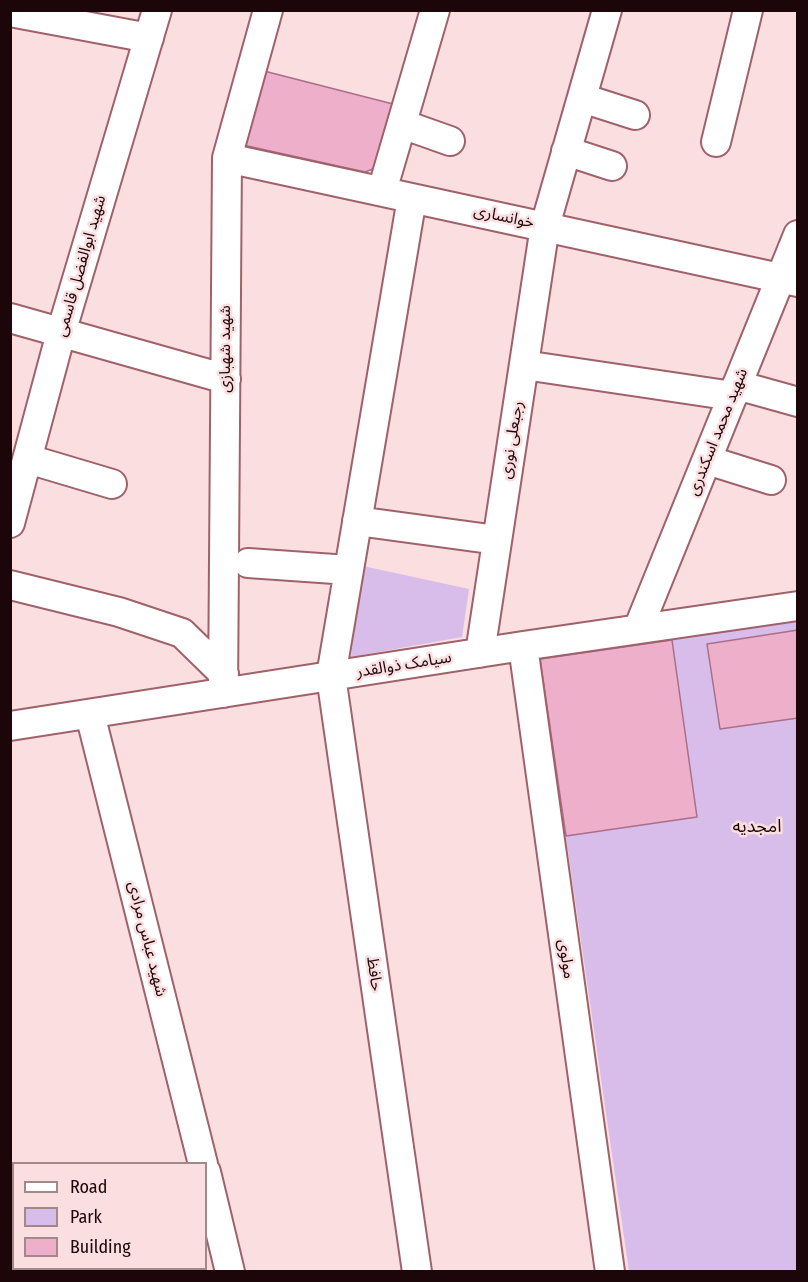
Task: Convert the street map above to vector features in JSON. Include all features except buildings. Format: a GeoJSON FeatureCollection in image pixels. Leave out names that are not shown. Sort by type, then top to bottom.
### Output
{"type":"FeatureCollection","features":[{"type":"Feature","properties":{"kind":"street","name":"شهید ابوالفضل قاسمی"},"geometry":{"type":"LineString","coordinates":[[10,523],[61,333],[157,10]]}},
{"type":"Feature","properties":{"kind":"street","name":"شهید شهبازی"},"geometry":{"type":"LineString","coordinates":[[224,684],[227,158],[268,10]]}},
{"type":"Feature","properties":{"kind":"street"},"geometry":{"type":"LineString","coordinates":[[382,191],[435,10]]}},
{"type":"Feature","properties":{"kind":"street","name":"رجبعلی نوری"},"geometry":{"type":"LineString","coordinates":[[480,653],[544,226],[608,10]]}},
{"type":"Feature","properties":{"kind":"street"},"geometry":{"type":"LineString","coordinates":[[716,142],[748,10]]}},
{"type":"Feature","properties":{"kind":"street"},"geometry":{"type":"LineString","coordinates":[[11,14],[149,38]]}},
{"type":"Feature","properties":{"kind":"street"},"geometry":{"type":"LineString","coordinates":[[582,98],[634,115]]}},
{"type":"Feature","properties":{"kind":"street"},"geometry":{"type":"LineString","coordinates":[[402,124],[450,141]]}},
{"type":"Feature","properties":{"kind":"street"},"geometry":{"type":"LineString","coordinates":[[566,151],[612,166]]}},
{"type":"Feature","properties":{"kind":"street","name":"خوانساری"},"geometry":{"type":"LineString","coordinates":[[227,158],[789,281]]}},
{"type":"Feature","properties":{"kind":"street","name":"حافظ"},"geometry":{"type":"LineString","coordinates":[[412,198],[331,676],[417,1272]]}},
{"type":"Feature","properties":{"kind":"street","name":"شهید محمد اسکندری"},"geometry":{"type":"LineString","coordinates":[[638,629],[735,390],[789,281],[798,235]]}},
{"type":"Feature","properties":{"kind":"street"},"geometry":{"type":"LineString","coordinates":[[10,318],[226,379]]}},
{"type":"Feature","properties":{"kind":"street"},"geometry":{"type":"LineString","coordinates":[[524,365],[735,390],[798,402]]}},
{"type":"Feature","properties":{"kind":"street"},"geometry":{"type":"LineString","coordinates":[[28,459],[111,484]]}},
{"type":"Feature","properties":{"kind":"street"},"geometry":{"type":"LineString","coordinates":[[706,460],[771,480]]}},
{"type":"Feature","properties":{"kind":"street"},"geometry":{"type":"LineString","coordinates":[[357,521],[497,540]]}},
{"type":"Feature","properties":{"kind":"street"},"geometry":{"type":"LineString","coordinates":[[248,563],[349,570]]}},
{"type":"Feature","properties":{"kind":"street"},"geometry":{"type":"LineString","coordinates":[[10,585],[119,612],[182,633],[224,684]]}},
{"type":"Feature","properties":{"kind":"street","name":"سیامک ذوالقدر"},"geometry":{"type":"LineString","coordinates":[[10,726],[90,714],[224,684],[331,676],[798,606]]}},
{"type":"Feature","properties":{"kind":"street","name":"مولوی"},"geometry":{"type":"LineString","coordinates":[[523,646],[610,1272]]}},
{"type":"Feature","properties":{"kind":"street","name":"شهید عباس مرادی"},"geometry":{"type":"LineString","coordinates":[[90,714],[202,1162]]}},
{"type":"Feature","properties":{"kind":"street"},"geometry":{"type":"LineString","coordinates":[[207,1176],[230,1272]]}},
{"type":"Feature","properties":{"kind":"green space"},"geometry":{"type":"Polygon","coordinates":[[[363,566],[469,589],[462,637],[351,657],[363,566]]]}},
{"type":"Feature","properties":{"kind":"green space"},"geometry":{"type":"Polygon","coordinates":[[[797,621],[797,1271],[629,1271],[540,659],[797,621]]]}},
{"type":"Feature","properties":{"kind":"district","name":"امجدیه"},"geometry":{"type":"Point","coordinates":[757,827]}}]}
